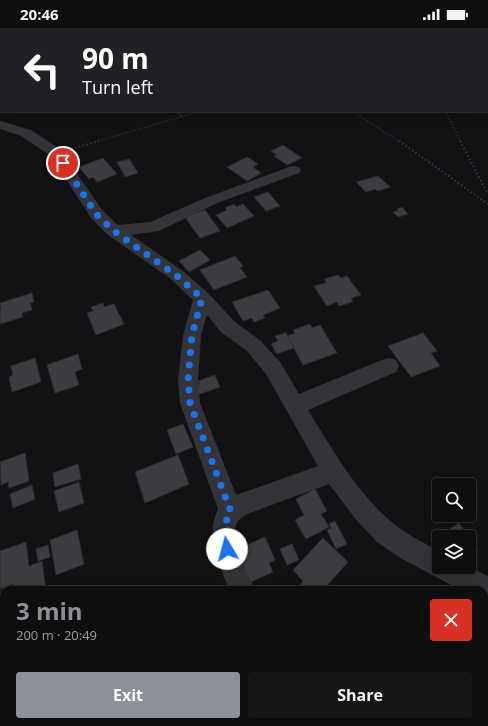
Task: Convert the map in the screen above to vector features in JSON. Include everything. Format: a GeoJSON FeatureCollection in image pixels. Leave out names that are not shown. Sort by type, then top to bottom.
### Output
{"type":"FeatureCollection","features":[{"type":"Feature","properties":{"kind":"street"},"geometry":{"type":"LineString","coordinates":[[0,125],[26,133],[56,153],[96,214],[114,231],[177,276],[202,298],[228,327],[254,346],[264,356],[273,368],[333,472],[366,514],[386,533],[411,550],[432,561]]}},
{"type":"Feature","properties":{"kind":"street"},"geometry":{"type":"LineString","coordinates":[[114,231],[153,227],[210,201],[294,170]]}},
{"type":"Feature","properties":{"kind":"street"},"geometry":{"type":"LineString","coordinates":[[202,298],[192,335],[188,380],[190,403],[231,512]]}},
{"type":"Feature","properties":{"kind":"street"},"geometry":{"type":"LineString","coordinates":[[294,406],[389,366]]}},
{"type":"Feature","properties":{"kind":"street"},"geometry":{"type":"LineString","coordinates":[[240,586],[230,560],[224,538],[225,521],[231,512],[240,505],[333,472]]}},
{"type":"Feature","properties":{"kind":"street"},"geometry":{"type":"LineString","coordinates":[[457,574],[480,586]]}},
{"type":"Feature","properties":{"kind":"path"},"geometry":{"type":"LineString","coordinates":[[177,112],[182,116]]}},
{"type":"Feature","properties":{"kind":"path"},"geometry":{"type":"LineString","coordinates":[[56,153],[197,112]]}},
{"type":"Feature","properties":{"kind":"path"},"geometry":{"type":"LineString","coordinates":[[354,112],[393,137],[488,204]]}},
{"type":"Feature","properties":{"kind":"path"},"geometry":{"type":"LineString","coordinates":[[446,112],[488,194]]}},
{"type":"Feature","properties":{"kind":"building"},"geometry":{"type":"Polygon","coordinates":[[[283,145],[302,158],[287,165],[274,156],[277,155],[271,151],[283,145]]]}},
{"type":"Feature","properties":{"kind":"building"},"geometry":{"type":"Polygon","coordinates":[[[247,157],[258,164],[253,167],[261,173],[247,181],[227,167],[247,157]]]}},
{"type":"Feature","properties":{"kind":"building"},"geometry":{"type":"Polygon","coordinates":[[[103,158],[117,174],[97,182],[93,177],[89,179],[79,167],[103,158]]]}},
{"type":"Feature","properties":{"kind":"building"},"geometry":{"type":"Polygon","coordinates":[[[129,159],[138,173],[125,177],[117,162],[129,159]]]}},
{"type":"Feature","properties":{"kind":"building"},"geometry":{"type":"Polygon","coordinates":[[[378,176],[390,187],[378,191],[375,189],[366,192],[356,182],[378,176]]]}},
{"type":"Feature","properties":{"kind":"building"},"geometry":{"type":"Polygon","coordinates":[[[268,192],[280,206],[266,211],[254,197],[268,192]]]}},
{"type":"Feature","properties":{"kind":"building"},"geometry":{"type":"Polygon","coordinates":[[[234,204],[236,207],[243,204],[254,216],[227,228],[216,215],[227,210],[225,208],[234,204]]]}},
{"type":"Feature","properties":{"kind":"building"},"geometry":{"type":"Polygon","coordinates":[[[402,207],[408,214],[398,217],[393,212],[398,211],[397,209],[402,207]]]}},
{"type":"Feature","properties":{"kind":"building"},"geometry":{"type":"Polygon","coordinates":[[[205,210],[220,231],[200,238],[185,217],[205,210]]]}},
{"type":"Feature","properties":{"kind":"building"},"geometry":{"type":"Polygon","coordinates":[[[200,250],[210,260],[189,272],[179,261],[200,250]]]}},
{"type":"Feature","properties":{"kind":"building"},"geometry":{"type":"Polygon","coordinates":[[[235,256],[243,266],[240,268],[247,277],[214,290],[200,270],[235,256]]]}},
{"type":"Feature","properties":{"kind":"building"},"geometry":{"type":"Polygon","coordinates":[[[338,275],[341,278],[347,276],[361,295],[351,298],[353,302],[339,306],[337,302],[327,306],[314,286],[326,283],[324,279],[338,275]]]}},
{"type":"Feature","properties":{"kind":"building"},"geometry":{"type":"Polygon","coordinates":[[[268,290],[280,308],[263,315],[265,318],[254,322],[252,318],[243,321],[232,302],[268,290]]]}},
{"type":"Feature","properties":{"kind":"building"},"geometry":{"type":"Polygon","coordinates":[[[32,293],[34,302],[30,303],[32,310],[22,313],[23,317],[0,324],[0,303],[32,293]]]}},
{"type":"Feature","properties":{"kind":"building"},"geometry":{"type":"Polygon","coordinates":[[[103,303],[104,307],[114,304],[124,324],[96,335],[87,313],[93,311],[91,307],[103,303]]]}},
{"type":"Feature","properties":{"kind":"building"},"geometry":{"type":"Polygon","coordinates":[[[310,324],[312,328],[320,325],[337,353],[303,365],[287,336],[295,333],[293,330],[310,324]]]}},
{"type":"Feature","properties":{"kind":"building"},"geometry":{"type":"Polygon","coordinates":[[[286,333],[294,348],[277,354],[271,344],[278,341],[275,336],[286,333]]]}},
{"type":"Feature","properties":{"kind":"building"},"geometry":{"type":"Polygon","coordinates":[[[423,333],[437,351],[431,353],[440,366],[411,377],[388,346],[423,333]]]}},
{"type":"Feature","properties":{"kind":"building"},"geometry":{"type":"Polygon","coordinates":[[[78,354],[82,369],[75,372],[79,385],[55,393],[47,365],[78,354]]]}},
{"type":"Feature","properties":{"kind":"building"},"geometry":{"type":"Polygon","coordinates":[[[35,358],[41,382],[12,392],[9,377],[13,375],[11,366],[35,358]]]}},
{"type":"Feature","properties":{"kind":"building"},"geometry":{"type":"Polygon","coordinates":[[[215,375],[220,387],[197,395],[193,386],[200,384],[198,381],[215,375]]]}},
{"type":"Feature","properties":{"kind":"building"},"geometry":{"type":"Polygon","coordinates":[[[183,424],[193,447],[176,454],[167,430],[183,424]]]}},
{"type":"Feature","properties":{"kind":"building"},"geometry":{"type":"Polygon","coordinates":[[[25,453],[29,481],[9,488],[8,482],[1,485],[0,462],[25,453]]]}},
{"type":"Feature","properties":{"kind":"building"},"geometry":{"type":"Polygon","coordinates":[[[178,455],[189,484],[145,503],[135,472],[178,455]]]}},
{"type":"Feature","properties":{"kind":"building"},"geometry":{"type":"Polygon","coordinates":[[[78,464],[81,479],[55,487],[53,473],[78,464]]]}},
{"type":"Feature","properties":{"kind":"building"},"geometry":{"type":"Polygon","coordinates":[[[79,482],[84,503],[59,512],[54,491],[79,482]]]}},
{"type":"Feature","properties":{"kind":"building"},"geometry":{"type":"Polygon","coordinates":[[[32,485],[35,499],[13,508],[10,494],[32,485]]]}},
{"type":"Feature","properties":{"kind":"building"},"geometry":{"type":"Polygon","coordinates":[[[315,489],[327,511],[321,514],[329,527],[306,539],[295,520],[304,515],[296,499],[315,489]]]}},
{"type":"Feature","properties":{"kind":"building"},"geometry":{"type":"Polygon","coordinates":[[[335,521],[347,544],[336,549],[327,530],[331,528],[329,524],[335,521]]]}},
{"type":"Feature","properties":{"kind":"building"},"geometry":{"type":"Polygon","coordinates":[[[459,523],[464,530],[451,530],[450,529],[459,523]]]}},
{"type":"Feature","properties":{"kind":"building"},"geometry":{"type":"Polygon","coordinates":[[[77,530],[84,564],[56,575],[50,540],[77,530]]]}},
{"type":"Feature","properties":{"kind":"building"},"geometry":{"type":"Polygon","coordinates":[[[265,537],[275,560],[269,563],[273,572],[249,583],[236,550],[265,537]]]}},
{"type":"Feature","properties":{"kind":"building"},"geometry":{"type":"Polygon","coordinates":[[[323,538],[348,562],[327,586],[300,586],[303,581],[293,570],[323,538]]]}},
{"type":"Feature","properties":{"kind":"building"},"geometry":{"type":"Polygon","coordinates":[[[26,542],[29,566],[42,561],[45,586],[13,586],[13,584],[0,586],[0,551],[26,542]]]}},
{"type":"Feature","properties":{"kind":"building"},"geometry":{"type":"Polygon","coordinates":[[[292,544],[299,560],[287,565],[280,549],[292,544]]]}},
{"type":"Feature","properties":{"kind":"building"},"geometry":{"type":"Polygon","coordinates":[[[48,545],[50,557],[38,561],[36,549],[48,545]]]}},
{"type":"Feature","properties":{"kind":"route"},"geometry":{"type":"LineString","coordinates":[[63,163],[96,214],[114,231],[155,262],[177,276],[202,298],[192,335],[188,380],[190,403],[231,512],[225,521],[224,538],[227,549]]}}]}
